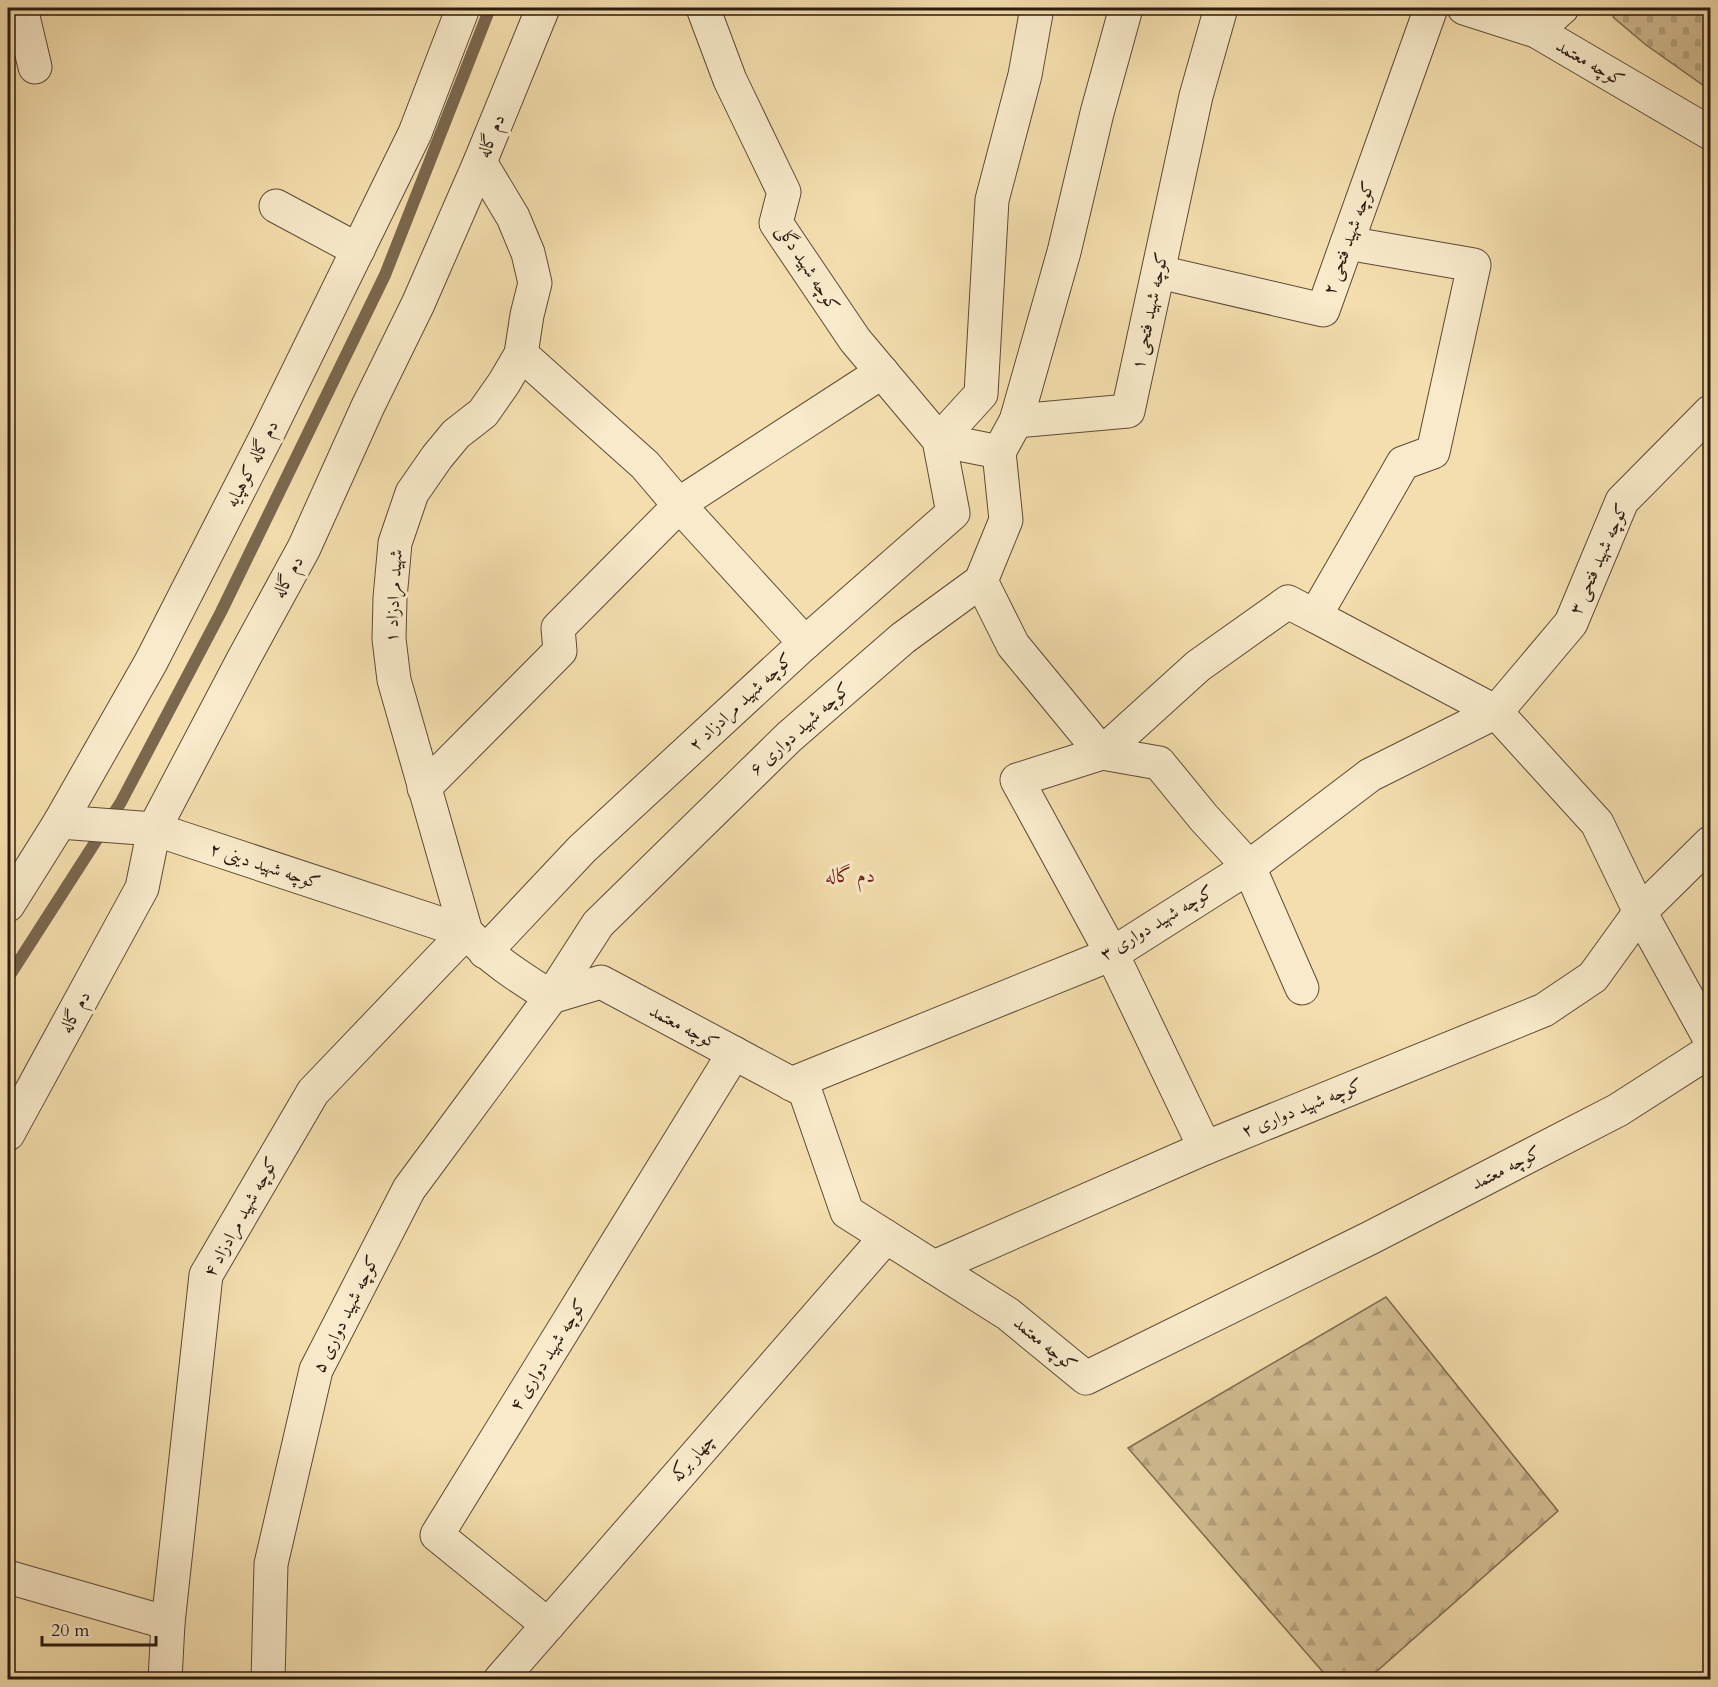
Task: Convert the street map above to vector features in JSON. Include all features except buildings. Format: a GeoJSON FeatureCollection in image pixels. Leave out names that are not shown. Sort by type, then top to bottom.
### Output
{"type":"FeatureCollection","features":[{"type":"Feature","properties":{"kind":"street"},"geometry":{"type":"LineString","coordinates":[[21,8],[35,67]]}},
{"type":"Feature","properties":{"kind":"street","name":"دم گاله کوهپایه"},"geometry":{"type":"LineString","coordinates":[[8,905],[60,822],[151,662],[268,433],[415,133],[463,8]]}},
{"type":"Feature","properties":{"kind":"street","name":"دم گاله"},"geometry":{"type":"LineString","coordinates":[[8,1134],[142,888],[154,829],[304,548],[368,406],[418,304],[480,162],[543,8]]}},
{"type":"Feature","properties":{"kind":"street","name":"کوچه شهید دگلی"},"geometry":{"type":"LineString","coordinates":[[702,8],[730,80],[784,192],[776,223],[855,340],[939,440]]}},
{"type":"Feature","properties":{"kind":"street"},"geometry":{"type":"LineString","coordinates":[[939,440],[981,394],[993,200],[1025,75],[1037,8]]}},
{"type":"Feature","properties":{"kind":"street"},"geometry":{"type":"LineString","coordinates":[[1126,8],[1097,113],[1064,252],[1016,421],[999,452],[1006,520],[981,581],[1013,645],[1102,753],[1159,763],[1204,818],[1249,867],[1302,988]]}},
{"type":"Feature","properties":{"kind":"street","name":"کوچه شهید فتحی ۱"},"geometry":{"type":"LineString","coordinates":[[1016,421],[1128,411],[1196,96],[1221,8]]}},
{"type":"Feature","properties":{"kind":"street","name":"کوچه شهید فتحی ۲"},"geometry":{"type":"LineString","coordinates":[[1159,272],[1323,310],[1431,8]]}},
{"type":"Feature","properties":{"kind":"street","name":"کوچه معتمد"},"geometry":{"type":"LineString","coordinates":[[1464,8],[1536,31],[1710,134]]}},
{"type":"Feature","properties":{"kind":"street"},"geometry":{"type":"LineString","coordinates":[[1536,31],[1562,8]]}},
{"type":"Feature","properties":{"kind":"street","name":"شهید مرادزاد ۱"},"geometry":{"type":"LineString","coordinates":[[475,942],[424,789],[394,680],[389,639],[395,543],[412,493],[456,434],[483,413],[521,354],[535,283],[528,253],[513,217],[480,162]]}},
{"type":"Feature","properties":{"kind":"street"},"geometry":{"type":"LineString","coordinates":[[276,206],[358,250]]}},
{"type":"Feature","properties":{"kind":"street"},"geometry":{"type":"LineString","coordinates":[[1315,616],[1403,463],[1433,452],[1474,265],[1347,243]]}},
{"type":"Feature","properties":{"kind":"street"},"geometry":{"type":"LineString","coordinates":[[521,354],[645,465],[679,506],[806,643]]}},
{"type":"Feature","properties":{"kind":"street"},"geometry":{"type":"LineString","coordinates":[[424,789],[560,651],[558,628],[679,506],[882,372]]}},
{"type":"Feature","properties":{"kind":"street","name":"کوچه شهید فتحی ۳"},"geometry":{"type":"LineString","coordinates":[[1496,712],[1570,623],[1622,501],[1710,412]]}},
{"type":"Feature","properties":{"kind":"street"},"geometry":{"type":"LineString","coordinates":[[939,440],[999,452]]}},
{"type":"Feature","properties":{"kind":"street","name":"کوچه شهید مرادزاد ۲"},"geometry":{"type":"LineString","coordinates":[[475,942],[582,849],[806,643],[953,513],[939,440]]}},
{"type":"Feature","properties":{"kind":"street","name":"کوچه شهید دواری ۶"},"geometry":{"type":"LineString","coordinates":[[551,996],[598,924],[780,744],[903,638],[981,581]]}},
{"type":"Feature","properties":{"kind":"street"},"geometry":{"type":"LineString","coordinates":[[1204,1148],[1112,954],[1017,780],[1102,753],[1198,666],[1288,602],[1496,712],[1597,823],[1640,912],[1710,1039]]}},
{"type":"Feature","properties":{"kind":"street","name":"کوچه شهید دواری ۳"},"geometry":{"type":"LineString","coordinates":[[791,1084],[1112,954],[1249,867],[1370,775],[1496,712]]}},
{"type":"Feature","properties":{"kind":"street","name":"کوچه شهید دینی ۲"},"geometry":{"type":"LineString","coordinates":[[60,822],[154,829],[475,942],[509,971],[551,996]]}},
{"type":"Feature","properties":{"kind":"street","name":"کوچه شهید دواری ۲"},"geometry":{"type":"LineString","coordinates":[[934,1267],[1204,1148],[1544,1010],[1593,977],[1640,912],[1710,843]]}},
{"type":"Feature","properties":{"kind":"street","name":"کوچه شهید مرادزاد ۴"},"geometry":{"type":"LineString","coordinates":[[165,1680],[168,1623],[206,1275],[313,1092],[475,942]]}},
{"type":"Feature","properties":{"kind":"street","name":"کوچه معتمد"},"geometry":{"type":"LineString","coordinates":[[551,996],[601,982],[805,1091],[847,1212],[1008,1314],[1086,1378],[1372,1238],[1618,1110],[1710,1051]]}},
{"type":"Feature","properties":{"kind":"street","name":"کوچه شهید دواری ۵"},"geometry":{"type":"LineString","coordinates":[[268,1680],[271,1564],[316,1370],[409,1189],[551,996]]}},
{"type":"Feature","properties":{"kind":"street","name":"کوچه شهید دواری ۴"},"geometry":{"type":"LineString","coordinates":[[548,1625],[437,1534],[734,1053]]}},
{"type":"Feature","properties":{"kind":"street","name":"چهار برکه"},"geometry":{"type":"LineString","coordinates":[[500,1680],[886,1236]]}},
{"type":"Feature","properties":{"kind":"street"},"geometry":{"type":"LineString","coordinates":[[8,1577],[168,1623]]}},
{"type":"Feature","properties":{"kind":"green space"},"geometry":{"type":"Polygon","coordinates":[[[1619,8],[1710,8],[1710,90],[1646,45],[1613,17],[1619,8]]]}},
{"type":"Feature","properties":{"kind":"green space"},"geometry":{"type":"Polygon","coordinates":[[[1386,1297],[1558,1511],[1368,1679],[1329,1679],[1128,1448],[1386,1297]]]}},
{"type":"Feature","properties":{"kind":"waterway"},"geometry":{"type":"LineString","coordinates":[[8,978],[121,802],[221,612],[385,275],[490,8]]}},
{"type":"Feature","properties":{"kind":"district","name":"دم گاله"},"geometry":{"type":"Point","coordinates":[850,875]}}]}
